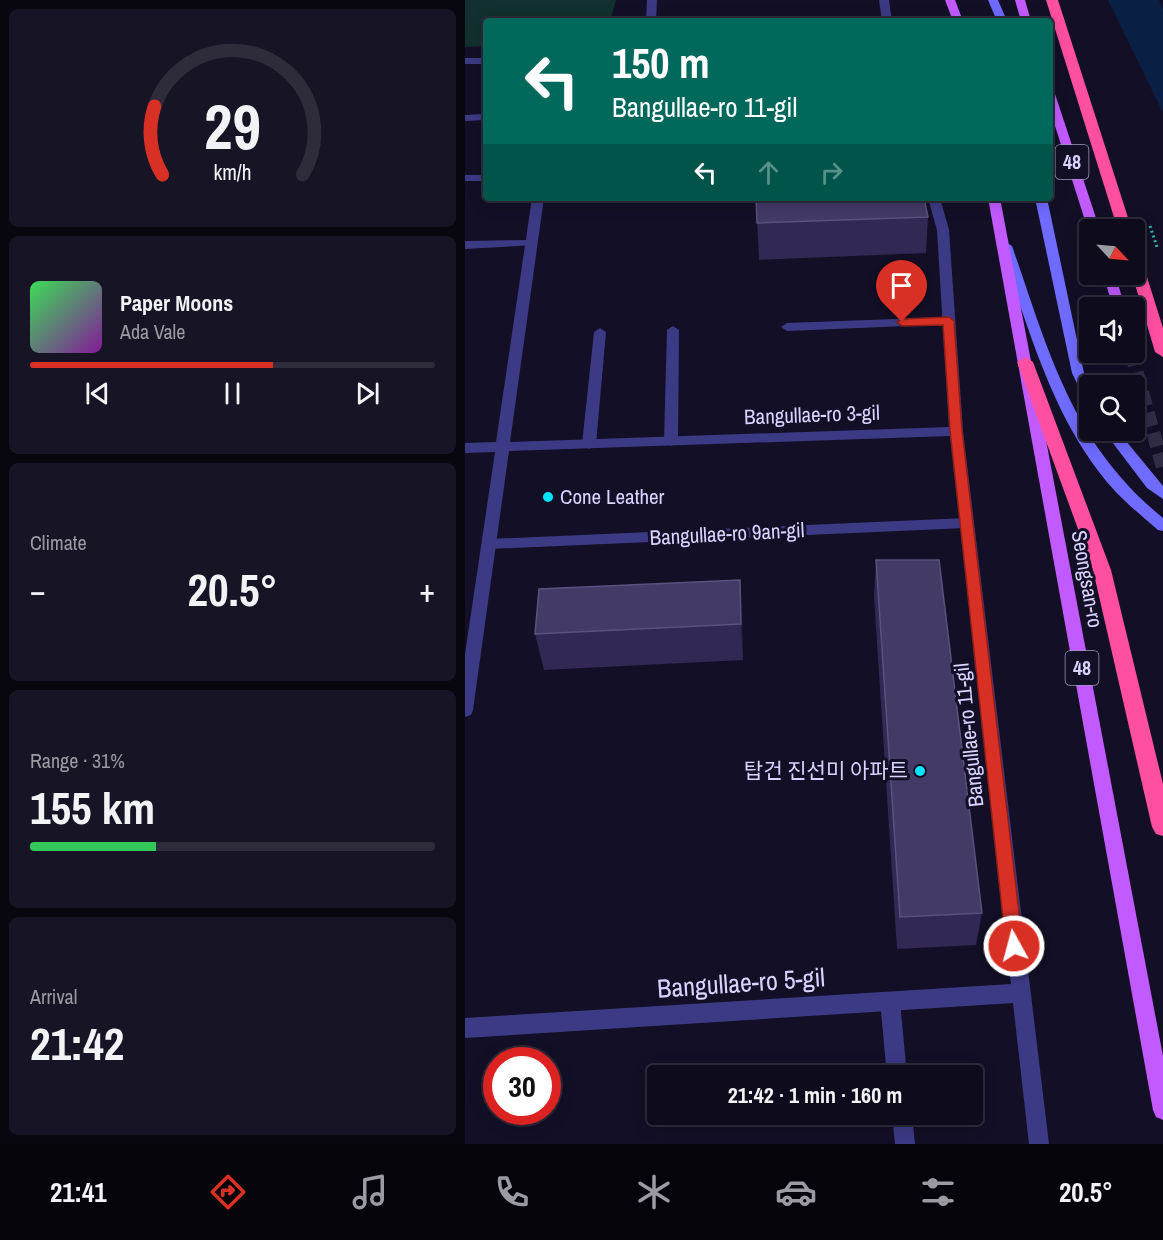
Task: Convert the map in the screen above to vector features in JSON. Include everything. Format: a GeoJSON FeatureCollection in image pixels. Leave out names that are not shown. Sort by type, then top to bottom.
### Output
{"type":"FeatureCollection","features":[{"type":"Feature","properties":{"kind":"highway"},"geometry":{"type":"LineString","coordinates":[[1052,0],[1122,219]]}},
{"type":"Feature","properties":{"kind":"highway"},"geometry":{"type":"LineString","coordinates":[[1142,285],[1163,352]]}},
{"type":"Feature","properties":{"kind":"highway"},"geometry":{"type":"LineString","coordinates":[[1025,362],[1102,570],[1163,827]]}},
{"type":"Feature","properties":{"kind":"main road"},"geometry":{"type":"LineString","coordinates":[[950,0],[957,18]]}},
{"type":"Feature","properties":{"kind":"main road"},"geometry":{"type":"LineString","coordinates":[[993,0],[1001,18]]}},
{"type":"Feature","properties":{"kind":"main road"},"geometry":{"type":"LineString","coordinates":[[1020,0],[1025,18]]}},
{"type":"Feature","properties":{"kind":"main road","name":"48"},"geometry":{"type":"LineString","coordinates":[[1053,103],[1090,219]]}},
{"type":"Feature","properties":{"kind":"main road","name":"Seongsan-ro"},"geometry":{"type":"LineString","coordinates":[[995,201],[1163,1110]]}},
{"type":"Feature","properties":{"kind":"main road"},"geometry":{"type":"LineString","coordinates":[[1042,201],[1080,375]]}},
{"type":"Feature","properties":{"kind":"main road"},"geometry":{"type":"LineString","coordinates":[[999,227],[1068,415],[1103,471],[1129,500],[1163,526]]}},
{"type":"Feature","properties":{"kind":"main road"},"geometry":{"type":"LineString","coordinates":[[1118,441],[1152,485],[1163,494]]}},
{"type":"Feature","properties":{"kind":"street"},"geometry":{"type":"LineString","coordinates":[[651,18],[652,0]]}},
{"type":"Feature","properties":{"kind":"street"},"geometry":{"type":"LineString","coordinates":[[883,0],[886,18]]}},
{"type":"Feature","properties":{"kind":"street"},"geometry":{"type":"LineString","coordinates":[[465,61],[483,61]]}},
{"type":"Feature","properties":{"kind":"street"},"geometry":{"type":"LineString","coordinates":[[465,118],[483,117]]}},
{"type":"Feature","properties":{"kind":"street"},"geometry":{"type":"LineString","coordinates":[[465,178],[483,178]]}},
{"type":"Feature","properties":{"kind":"street"},"geometry":{"type":"LineString","coordinates":[[465,710],[537,201]]}},
{"type":"Feature","properties":{"kind":"street","name":"Bangullae-ro 11-gil"},"geometry":{"type":"LineString","coordinates":[[935,201],[943,230],[956,430],[1019,993],[1039,1144]]}},
{"type":"Feature","properties":{"kind":"street"},"geometry":{"type":"LineString","coordinates":[[465,245],[531,243]]}},
{"type":"Feature","properties":{"kind":"street"},"geometry":{"type":"LineString","coordinates":[[787,327],[949,321]]}},
{"type":"Feature","properties":{"kind":"street"},"geometry":{"type":"LineString","coordinates":[[671,441],[673,330]]}},
{"type":"Feature","properties":{"kind":"street"},"geometry":{"type":"LineString","coordinates":[[589,444],[600,332]]}},
{"type":"Feature","properties":{"kind":"street","name":"Bangullae-ro 3-gil"},"geometry":{"type":"LineString","coordinates":[[465,448],[956,430]]}},
{"type":"Feature","properties":{"kind":"street","name":"Bangullae-ro 9an-gil"},"geometry":{"type":"LineString","coordinates":[[489,544],[966,523]]}},
{"type":"Feature","properties":{"kind":"street","name":"Bangullae-ro 5-gil"},"geometry":{"type":"LineString","coordinates":[[465,1028],[1019,993]]}},
{"type":"Feature","properties":{"kind":"street"},"geometry":{"type":"LineString","coordinates":[[890,1001],[896,1065]]}},
{"type":"Feature","properties":{"kind":"street"},"geometry":{"type":"LineString","coordinates":[[902,1125],[905,1144]]}},
{"type":"Feature","properties":{"kind":"green space"},"geometry":{"type":"Polygon","coordinates":[[[465,0],[616,0],[611,18],[483,18],[483,46],[465,47],[465,0]]]}},
{"type":"Feature","properties":{"kind":"water"},"geometry":{"type":"Polygon","coordinates":[[[1108,0],[1159,0],[1163,10],[1163,113],[1108,0]]]}},
{"type":"Feature","properties":{"kind":"building"},"geometry":{"type":"Polygon","coordinates":[[[756,201],[925,201],[928,217],[757,223],[756,201]]]}},
{"type":"Feature","properties":{"kind":"building","name":"탑건 진선미 아파트"},"geometry":{"type":"Polygon","coordinates":[[[876,560],[939,560],[982,913],[900,917],[876,560]]]}},
{"type":"Feature","properties":{"kind":"building"},"geometry":{"type":"Polygon","coordinates":[[[740,580],[741,624],[535,634],[539,589],[740,580]]]}},
{"type":"Feature","properties":{"kind":"tunnel"},"geometry":{"type":"LineString","coordinates":[[1134,363],[1163,468]]}},
{"type":"Feature","properties":{"kind":"place","name":"Cone Leather"},"geometry":{"type":"Point","coordinates":[548,497]}},
{"type":"Feature","properties":{"kind":"place","name":"탑건 진선미 아파트"},"geometry":{"type":"Point","coordinates":[920,771]}},
{"type":"Feature","properties":{"kind":"route"},"geometry":{"type":"LineString","coordinates":[[902,322],[949,321],[956,430],[1014,946]]}}]}
